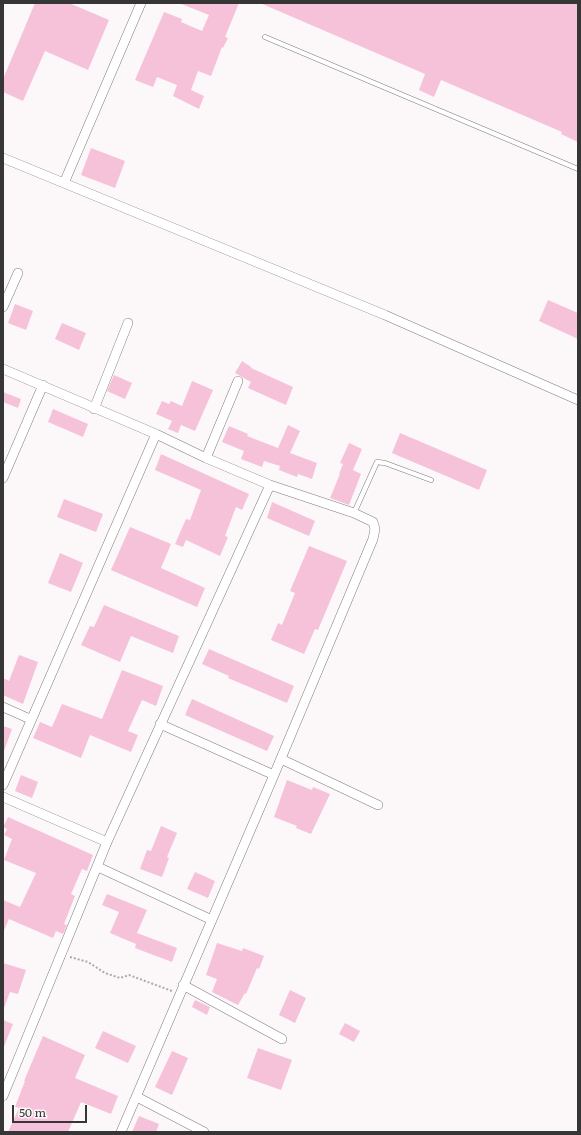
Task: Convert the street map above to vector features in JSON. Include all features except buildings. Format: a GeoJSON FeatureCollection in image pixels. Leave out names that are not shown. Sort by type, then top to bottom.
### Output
{"type":"FeatureCollection","features":[{"type":"Feature","properties":{"kind":"street"},"geometry":{"type":"LineString","coordinates":[[64,183],[141,3]]}},
{"type":"Feature","properties":{"kind":"street"},"geometry":{"type":"LineString","coordinates":[[3,158],[385,315],[578,400]]}},
{"type":"Feature","properties":{"kind":"street"},"geometry":{"type":"LineString","coordinates":[[3,307],[18,273]]}},
{"type":"Feature","properties":{"kind":"street"},"geometry":{"type":"LineString","coordinates":[[94,409],[128,323]]}},
{"type":"Feature","properties":{"kind":"street"},"geometry":{"type":"LineString","coordinates":[[3,369],[94,409],[156,434],[206,458],[270,485],[354,513],[373,522],[376,529],[274,775],[121,1132]]}},
{"type":"Feature","properties":{"kind":"street"},"geometry":{"type":"LineString","coordinates":[[206,458],[238,381]]}},
{"type":"Feature","properties":{"kind":"street"},"geometry":{"type":"LineString","coordinates":[[3,478],[43,386]]}},
{"type":"Feature","properties":{"kind":"street"},"geometry":{"type":"LineString","coordinates":[[3,785],[30,719],[156,434]]}},
{"type":"Feature","properties":{"kind":"street"},"geometry":{"type":"LineString","coordinates":[[3,1096],[107,842],[270,485]]}},
{"type":"Feature","properties":{"kind":"street"},"geometry":{"type":"LineString","coordinates":[[3,707],[30,719]]}},
{"type":"Feature","properties":{"kind":"street"},"geometry":{"type":"LineString","coordinates":[[160,724],[274,775]]}},
{"type":"Feature","properties":{"kind":"street"},"geometry":{"type":"LineString","coordinates":[[280,759],[378,804]]}},
{"type":"Feature","properties":{"kind":"street"},"geometry":{"type":"LineString","coordinates":[[3,797],[107,842]]}},
{"type":"Feature","properties":{"kind":"street"},"geometry":{"type":"LineString","coordinates":[[98,867],[212,920]]}},
{"type":"Feature","properties":{"kind":"street"},"geometry":{"type":"LineString","coordinates":[[183,985],[282,1039]]}},
{"type":"Feature","properties":{"kind":"street"},"geometry":{"type":"LineString","coordinates":[[137,1097],[204,1132]]}},
{"type":"Feature","properties":{"kind":"lane"},"geometry":{"type":"LineString","coordinates":[[265,37],[578,169]]}},
{"type":"Feature","properties":{"kind":"lane"},"geometry":{"type":"LineString","coordinates":[[354,513],[377,462],[385,463],[431,480]]}},
{"type":"Feature","properties":{"kind":"path"},"geometry":{"type":"LineString","coordinates":[[61,956],[73,957],[88,962],[105,973],[120,978],[129,976],[179,994]]}}]}
